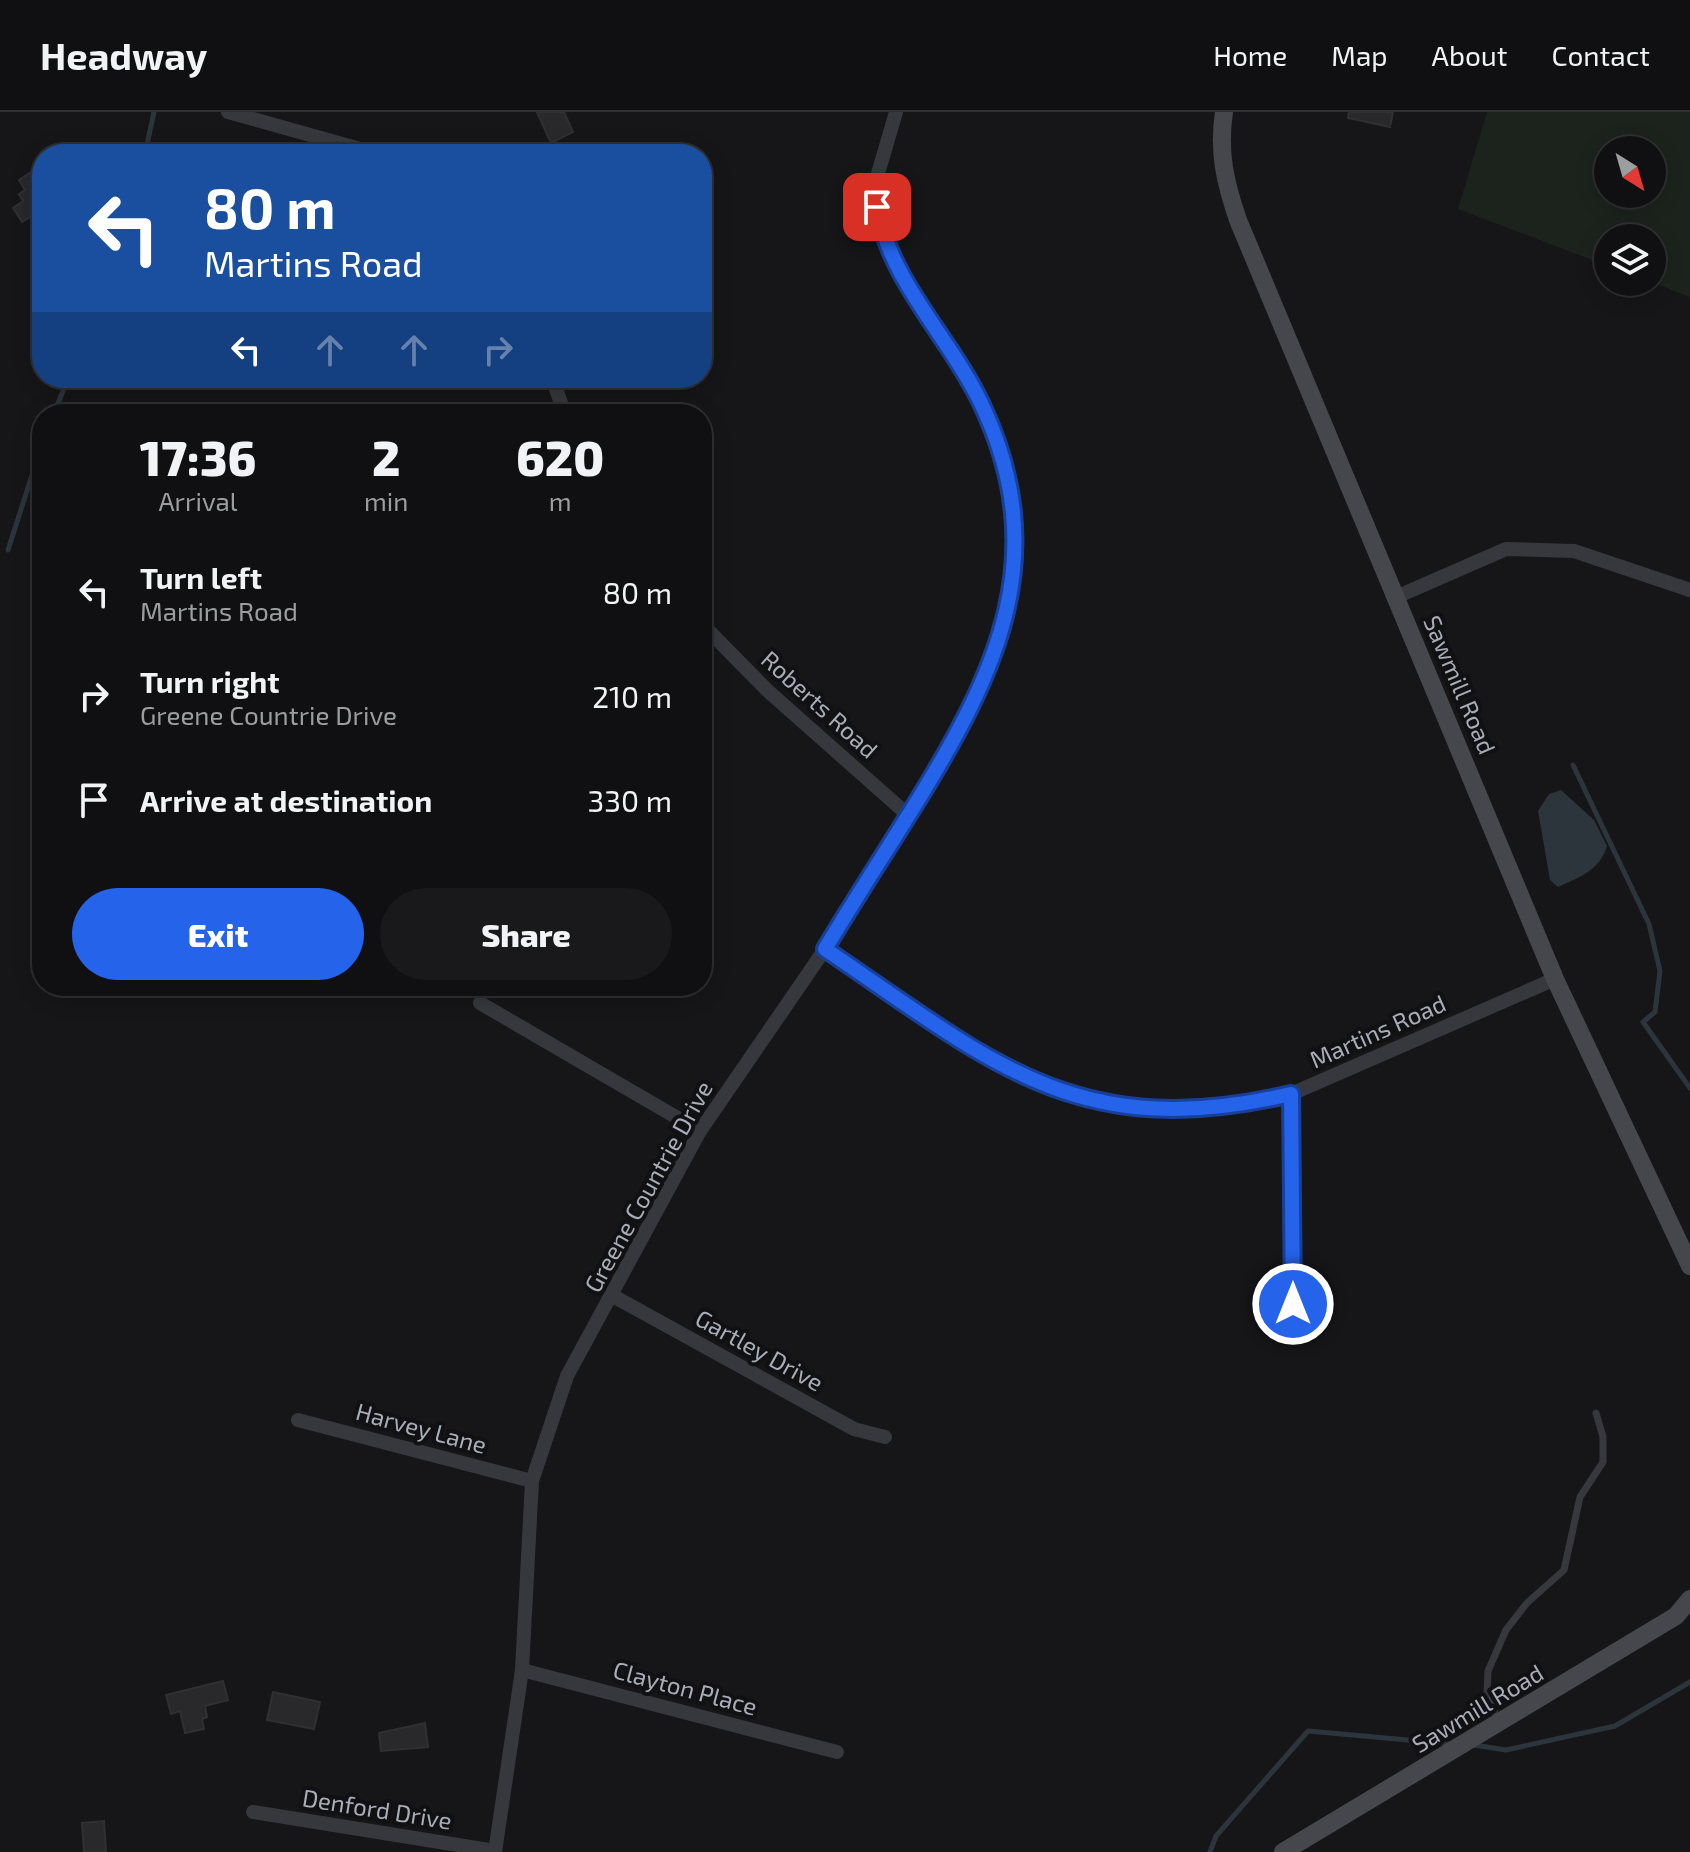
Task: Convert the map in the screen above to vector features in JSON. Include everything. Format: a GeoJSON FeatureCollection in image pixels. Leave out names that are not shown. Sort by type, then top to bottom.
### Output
{"type":"FeatureCollection","features":[{"type":"Feature","properties":{"kind":"street"},"geometry":{"type":"LineString","coordinates":[[228,112],[342,144]]}},
{"type":"Feature","properties":{"kind":"street","name":"Greene Countrie Drive"},"geometry":{"type":"LineString","coordinates":[[495,1851],[522,1670],[532,1481],[567,1376],[700,1131],[825,949],[966,722],[994,658],[1011,593],[1014,544],[1005,469],[991,425],[960,365],[896,267],[881,233],[877,177],[896,112]]}},
{"type":"Feature","properties":{"kind":"street","name":"Sawmill Road"},"geometry":{"type":"LineString","coordinates":[[1224,112],[1220,148],[1234,209],[1555,979],[1690,1263]]}},
{"type":"Feature","properties":{"kind":"street"},"geometry":{"type":"LineString","coordinates":[[1396,597],[1506,549],[1574,551],[1690,590]]}},
{"type":"Feature","properties":{"kind":"street","name":"Roberts Road"},"geometry":{"type":"LineString","coordinates":[[712,634],[768,691],[908,815]]}},
{"type":"Feature","properties":{"kind":"street","name":"Martins Road"},"geometry":{"type":"LineString","coordinates":[[825,949],[1012,1072],[1079,1099],[1174,1111],[1215,1109],[1291,1094],[1555,979]]}},
{"type":"Feature","properties":{"kind":"street"},"geometry":{"type":"LineString","coordinates":[[480,1003],[700,1131]]}},
{"type":"Feature","properties":{"kind":"street"},"geometry":{"type":"LineString","coordinates":[[1291,1094],[1293,1304]]}},
{"type":"Feature","properties":{"kind":"street","name":"Gartley Drive"},"geometry":{"type":"LineString","coordinates":[[613,1296],[854,1429],[885,1437]]}},
{"type":"Feature","properties":{"kind":"street","name":"Harvey Lane"},"geometry":{"type":"LineString","coordinates":[[298,1420],[532,1481]]}},
{"type":"Feature","properties":{"kind":"street","name":"Sawmill Road"},"geometry":{"type":"LineString","coordinates":[[1283,1852],[1676,1616],[1690,1599]]}},
{"type":"Feature","properties":{"kind":"street","name":"Clayton Place"},"geometry":{"type":"LineString","coordinates":[[522,1670],[837,1752]]}},
{"type":"Feature","properties":{"kind":"street","name":"Denford Drive"},"geometry":{"type":"LineString","coordinates":[[253,1812],[495,1851]]}},
{"type":"Feature","properties":{"kind":"lane"},"geometry":{"type":"LineString","coordinates":[[1500,1724],[1487,1693],[1488,1671],[1506,1630],[1527,1603],[1564,1570],[1580,1497],[1603,1462],[1603,1437],[1596,1413]]}},
{"type":"Feature","properties":{"kind":"shaded area"},"geometry":{"type":"Polygon","coordinates":[[[1487,112],[1690,112],[1690,297],[1666,288],[1666,224],[1594,224],[1594,261],[1458,209],[1487,112]]]}},
{"type":"Feature","properties":{"kind":"shaded area"},"geometry":{"type":"Polygon","coordinates":[[[1561,790],[1594,820],[1607,846],[1594,867],[1558,887],[1550,880],[1538,811],[1549,794],[1561,790]]]}},
{"type":"Feature","properties":{"kind":"building"},"geometry":{"type":"Polygon","coordinates":[[[537,112],[564,112],[573,132],[551,143],[537,112]]]}},
{"type":"Feature","properties":{"kind":"building"},"geometry":{"type":"Polygon","coordinates":[[[1349,112],[1393,112],[1390,127],[1348,118],[1349,112]]]}},
{"type":"Feature","properties":{"kind":"building"},"geometry":{"type":"Polygon","coordinates":[[[32,172],[32,216],[22,222],[13,208],[23,201],[19,194],[25,190],[19,180],[32,172]]]}},
{"type":"Feature","properties":{"kind":"building"},"geometry":{"type":"Polygon","coordinates":[[[223,1681],[228,1700],[205,1706],[207,1717],[202,1719],[204,1729],[185,1733],[180,1711],[171,1714],[166,1695],[223,1681]]]}},
{"type":"Feature","properties":{"kind":"building"},"geometry":{"type":"Polygon","coordinates":[[[273,1692],[320,1702],[314,1729],[267,1720],[273,1692]]]}},
{"type":"Feature","properties":{"kind":"building"},"geometry":{"type":"Polygon","coordinates":[[[425,1723],[428,1747],[381,1751],[379,1733],[425,1723]]]}},
{"type":"Feature","properties":{"kind":"building"},"geometry":{"type":"Polygon","coordinates":[[[104,1821],[106,1852],[84,1852],[82,1823],[104,1821]]]}},
{"type":"Feature","properties":{"kind":"waterway"},"geometry":{"type":"LineString","coordinates":[[147,144],[154,112]]}},
{"type":"Feature","properties":{"kind":"waterway"},"geometry":{"type":"LineString","coordinates":[[58,404],[64,388]]}},
{"type":"Feature","properties":{"kind":"waterway"},"geometry":{"type":"LineString","coordinates":[[8,550],[32,475]]}},
{"type":"Feature","properties":{"kind":"waterway"},"geometry":{"type":"LineString","coordinates":[[1573,765],[1649,924],[1660,971],[1655,1012],[1643,1022],[1690,1088]]}},
{"type":"Feature","properties":{"kind":"waterway"},"geometry":{"type":"LineString","coordinates":[[1474,1745],[1506,1750],[1615,1726],[1690,1682]]}},
{"type":"Feature","properties":{"kind":"waterway"},"geometry":{"type":"LineString","coordinates":[[1210,1852],[1216,1836],[1308,1731],[1452,1744]]}},
{"type":"Feature","properties":{"kind":"route"},"geometry":{"type":"LineString","coordinates":[[877,207],[881,233],[896,267],[960,365],[981,402],[995,436],[1011,503],[1013,573],[1005,628],[966,722],[825,949],[1012,1072],[1079,1099],[1144,1110],[1174,1111],[1215,1109],[1291,1094],[1293,1304]]}}]}
